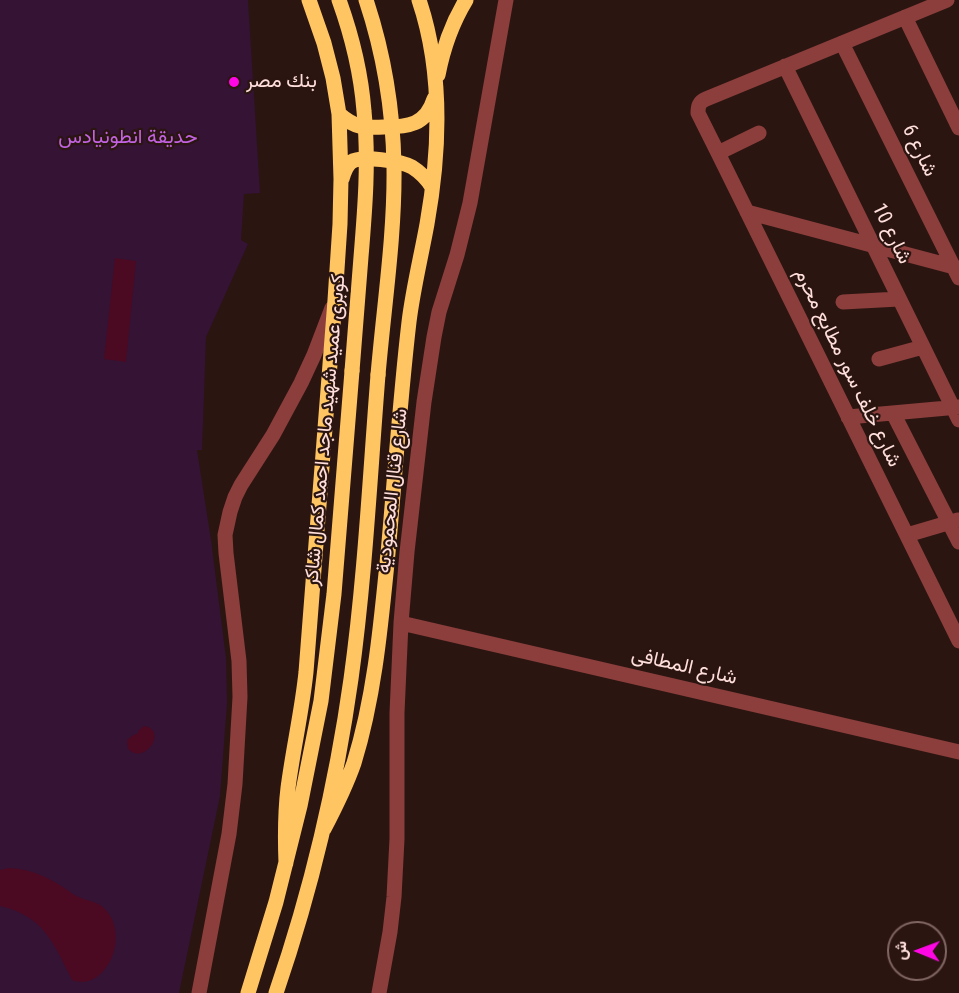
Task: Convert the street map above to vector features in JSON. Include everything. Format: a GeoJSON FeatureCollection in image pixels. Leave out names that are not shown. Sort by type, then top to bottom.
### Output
{"type":"FeatureCollection","features":[{"type":"Feature","properties":{"kind":"main road"},"geometry":{"type":"LineString","coordinates":[[248,993],[286,863],[288,788],[306,672],[340,224],[339,114],[324,43],[309,0]]}},
{"type":"Feature","properties":{"kind":"main road","name":"كوبرى عميد شهيد ماجد احمد كمال شاكر"},"geometry":{"type":"LineString","coordinates":[[286,863],[312,754],[334,594],[367,181],[367,144],[360,79],[339,0]]}},
{"type":"Feature","properties":{"kind":"main road"},"geometry":{"type":"LineString","coordinates":[[276,993],[324,829],[341,739],[356,638],[390,248],[394,166],[387,85],[366,0]]}},
{"type":"Feature","properties":{"kind":"main road"},"geometry":{"type":"LineString","coordinates":[[324,829],[353,764],[367,714],[373,680],[384,596],[409,321],[432,187],[436,134],[433,62],[429,37],[418,0]]}},
{"type":"Feature","properties":{"kind":"main road"},"geometry":{"type":"LineString","coordinates":[[339,114],[351,124],[359,127],[409,126],[423,118],[432,106],[450,33],[466,0]]}},
{"type":"Feature","properties":{"kind":"main road"},"geometry":{"type":"LineString","coordinates":[[341,179],[349,163],[364,158],[402,163],[422,175],[432,187]]}},
{"type":"Feature","properties":{"kind":"street","name":"شارع قنال المحمودية"},"geometry":{"type":"LineString","coordinates":[[380,993],[390,932],[396,868],[396,746],[401,624],[407,552],[431,354],[439,312],[470,203],[506,0]]}},
{"type":"Feature","properties":{"kind":"street"},"geometry":{"type":"LineString","coordinates":[[785,66],[947,0]]}},
{"type":"Feature","properties":{"kind":"street"},"geometry":{"type":"LineString","coordinates":[[905,17],[959,128]]}},
{"type":"Feature","properties":{"kind":"street","name":"شارع 6"},"geometry":{"type":"LineString","coordinates":[[842,43],[957,271]]}},
{"type":"Feature","properties":{"kind":"street","name":"شارع خلف سور مطابع محرم"},"geometry":{"type":"LineString","coordinates":[[785,66],[702,100],[698,113],[959,641]]}},
{"type":"Feature","properties":{"kind":"street","name":"شارع 10"},"geometry":{"type":"LineString","coordinates":[[785,66],[957,412]]}},
{"type":"Feature","properties":{"kind":"street"},"geometry":{"type":"LineString","coordinates":[[718,153],[759,133]]}},
{"type":"Feature","properties":{"kind":"street"},"geometry":{"type":"LineString","coordinates":[[747,212],[873,245],[957,271]]}},
{"type":"Feature","properties":{"kind":"street"},"geometry":{"type":"LineString","coordinates":[[843,302],[899,298]]}},
{"type":"Feature","properties":{"kind":"street"},"geometry":{"type":"LineString","coordinates":[[199,993],[229,834],[241,679],[225,535],[230,512],[241,485],[273,435],[301,382],[335,300]]}},
{"type":"Feature","properties":{"kind":"street"},"geometry":{"type":"LineString","coordinates":[[879,359],[923,347]]}},
{"type":"Feature","properties":{"kind":"street"},"geometry":{"type":"LineString","coordinates":[[848,417],[894,413],[957,412]]}},
{"type":"Feature","properties":{"kind":"street"},"geometry":{"type":"LineString","coordinates":[[894,413],[954,521],[959,542]]}},
{"type":"Feature","properties":{"kind":"street"},"geometry":{"type":"LineString","coordinates":[[906,535],[954,521]]}},
{"type":"Feature","properties":{"kind":"street","name":"شارع المطافى"},"geometry":{"type":"LineString","coordinates":[[401,624],[959,752]]}},
{"type":"Feature","properties":{"kind":"green space","name":"حديقة انطونيادس"},"geometry":{"type":"Polygon","coordinates":[[[0,0],[248,0],[260,193],[244,194],[241,240],[248,244],[206,337],[202,450],[197,450],[226,658],[227,703],[220,796],[179,993],[0,993],[0,0]]]}},
{"type":"Feature","properties":{"kind":"shaded area"},"geometry":{"type":"Polygon","coordinates":[[[115,258],[136,261],[126,362],[104,359],[115,258]]]}},
{"type":"Feature","properties":{"kind":"shaded area"},"geometry":{"type":"Polygon","coordinates":[[[144,726],[154,733],[152,745],[141,753],[135,753],[128,749],[127,740],[144,726]]]}},
{"type":"Feature","properties":{"kind":"shaded area"},"geometry":{"type":"Polygon","coordinates":[[[9,868],[43,876],[77,897],[98,904],[106,910],[113,922],[116,935],[115,948],[110,961],[94,979],[84,982],[72,980],[46,933],[27,917],[0,906],[0,870],[9,868]]]}},
{"type":"Feature","properties":{"kind":"place","name":"بنك مصر"},"geometry":{"type":"Point","coordinates":[234,82]}}]}
